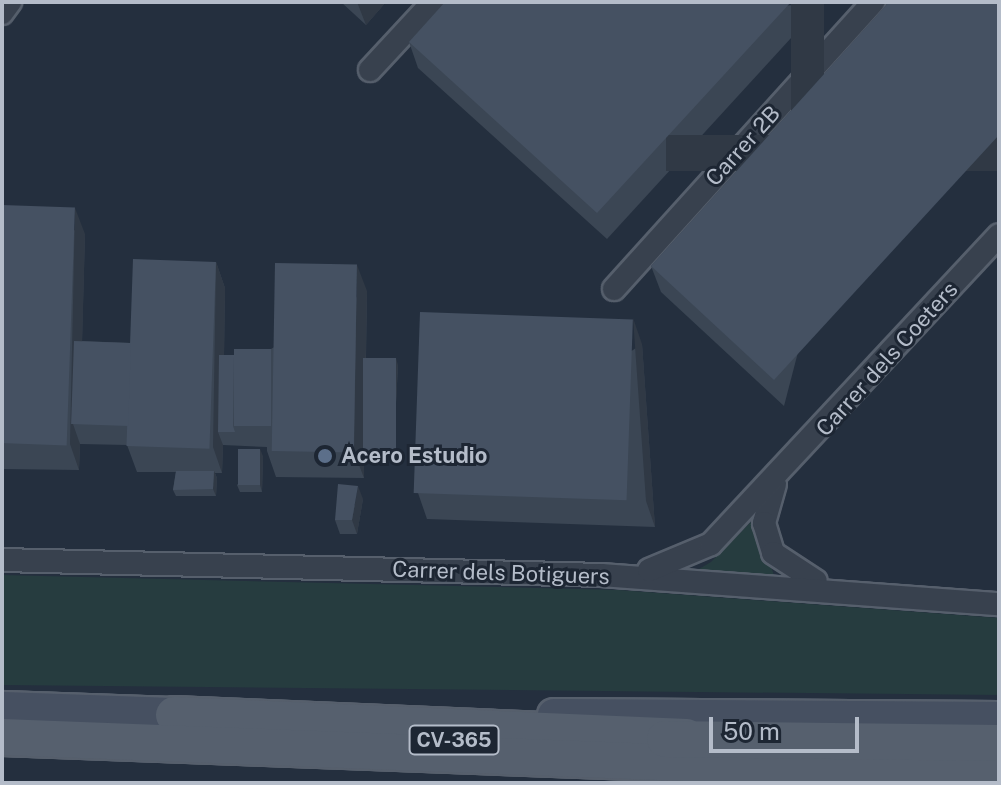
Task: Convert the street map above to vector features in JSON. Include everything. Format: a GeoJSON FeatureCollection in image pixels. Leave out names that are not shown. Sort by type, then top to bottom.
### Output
{"type":"FeatureCollection","features":[{"type":"Feature","properties":{"kind":"main road","name":"CV-365"},"geometry":{"type":"LineString","coordinates":[[2,737],[175,728],[999,775]]}},
{"type":"Feature","properties":{"kind":"main road"},"geometry":{"type":"LineString","coordinates":[[175,728],[999,743]]}},
{"type":"Feature","properties":{"kind":"main road"},"geometry":{"type":"LineString","coordinates":[[875,783],[999,782]]}},
{"type":"Feature","properties":{"kind":"street"},"geometry":{"type":"LineString","coordinates":[[2,13],[10,2]]}},
{"type":"Feature","properties":{"kind":"street"},"geometry":{"type":"LineString","coordinates":[[370,70],[433,2]]}},
{"type":"Feature","properties":{"kind":"street","name":"Carrer 2B"},"geometry":{"type":"LineString","coordinates":[[614,289],[873,2]]}},
{"type":"Feature","properties":{"kind":"street","name":"Carrer dels Coeters"},"geometry":{"type":"LineString","coordinates":[[601,575],[688,559],[775,482],[999,235]]}},
{"type":"Feature","properties":{"kind":"street","name":"Carrer dels Coeters"},"geometry":{"type":"LineString","coordinates":[[775,482],[764,523],[782,566],[856,591]]}},
{"type":"Feature","properties":{"kind":"street","name":"Carrer dels Botiguers"},"geometry":{"type":"LineString","coordinates":[[2,560],[601,575],[856,591],[999,604]]}},
{"type":"Feature","properties":{"kind":"street"},"geometry":{"type":"LineString","coordinates":[[2,708],[175,728],[999,718]]}},
{"type":"Feature","properties":{"kind":"green space"},"geometry":{"type":"Polygon","coordinates":[[[754,519],[775,578],[692,573],[711,562],[754,519]]]}},
{"type":"Feature","properties":{"kind":"green space"},"geometry":{"type":"Polygon","coordinates":[[[2,575],[619,590],[999,618],[999,695],[2,685],[2,575]]]}},
{"type":"Feature","properties":{"kind":"building"},"geometry":{"type":"Polygon","coordinates":[[[445,2],[791,2],[597,213],[409,42],[445,2]]]}},
{"type":"Feature","properties":{"kind":"building"},"geometry":{"type":"Polygon","coordinates":[[[889,2],[999,2],[999,135],[774,380],[651,266],[889,2]]]}},
{"type":"Feature","properties":{"kind":"building"},"geometry":{"type":"Polygon","coordinates":[[[2,205],[75,208],[67,445],[2,443],[2,205]]]}},
{"type":"Feature","properties":{"kind":"building"},"geometry":{"type":"Polygon","coordinates":[[[133,259],[216,262],[209,449],[126,446],[133,259]]]}},
{"type":"Feature","properties":{"kind":"building"},"geometry":{"type":"Polygon","coordinates":[[[275,263],[357,264],[354,452],[272,451],[275,263]]]}},
{"type":"Feature","properties":{"kind":"building"},"geometry":{"type":"Polygon","coordinates":[[[420,312],[633,319],[627,500],[414,493],[420,312]]]}},
{"type":"Feature","properties":{"kind":"building"},"geometry":{"type":"Polygon","coordinates":[[[74,341],[131,343],[128,426],[71,424],[74,341]]]}},
{"type":"Feature","properties":{"kind":"building"},"geometry":{"type":"Polygon","coordinates":[[[234,349],[271,349],[271,426],[234,426],[234,349]]]}},
{"type":"Feature","properties":{"kind":"building"},"geometry":{"type":"Polygon","coordinates":[[[219,355],[234,355],[235,432],[218,432],[219,355]]]}},
{"type":"Feature","properties":{"kind":"building"},"geometry":{"type":"Polygon","coordinates":[[[363,358],[396,358],[396,454],[363,454],[363,358]]]}},
{"type":"Feature","properties":{"kind":"building"},"geometry":{"type":"Polygon","coordinates":[[[238,449],[260,449],[260,485],[238,485],[238,449]]]}},
{"type":"Feature","properties":{"kind":"building"},"geometry":{"type":"Polygon","coordinates":[[[176,471],[214,471],[213,489],[173,490],[176,471]]]}},
{"type":"Feature","properties":{"kind":"building"},"geometry":{"type":"Polygon","coordinates":[[[338,484],[358,486],[352,520],[335,520],[338,484]]]}},
{"type":"Feature","properties":{"kind":"place","name":"Acero Estudio"},"geometry":{"type":"Point","coordinates":[325,456]}}]}
